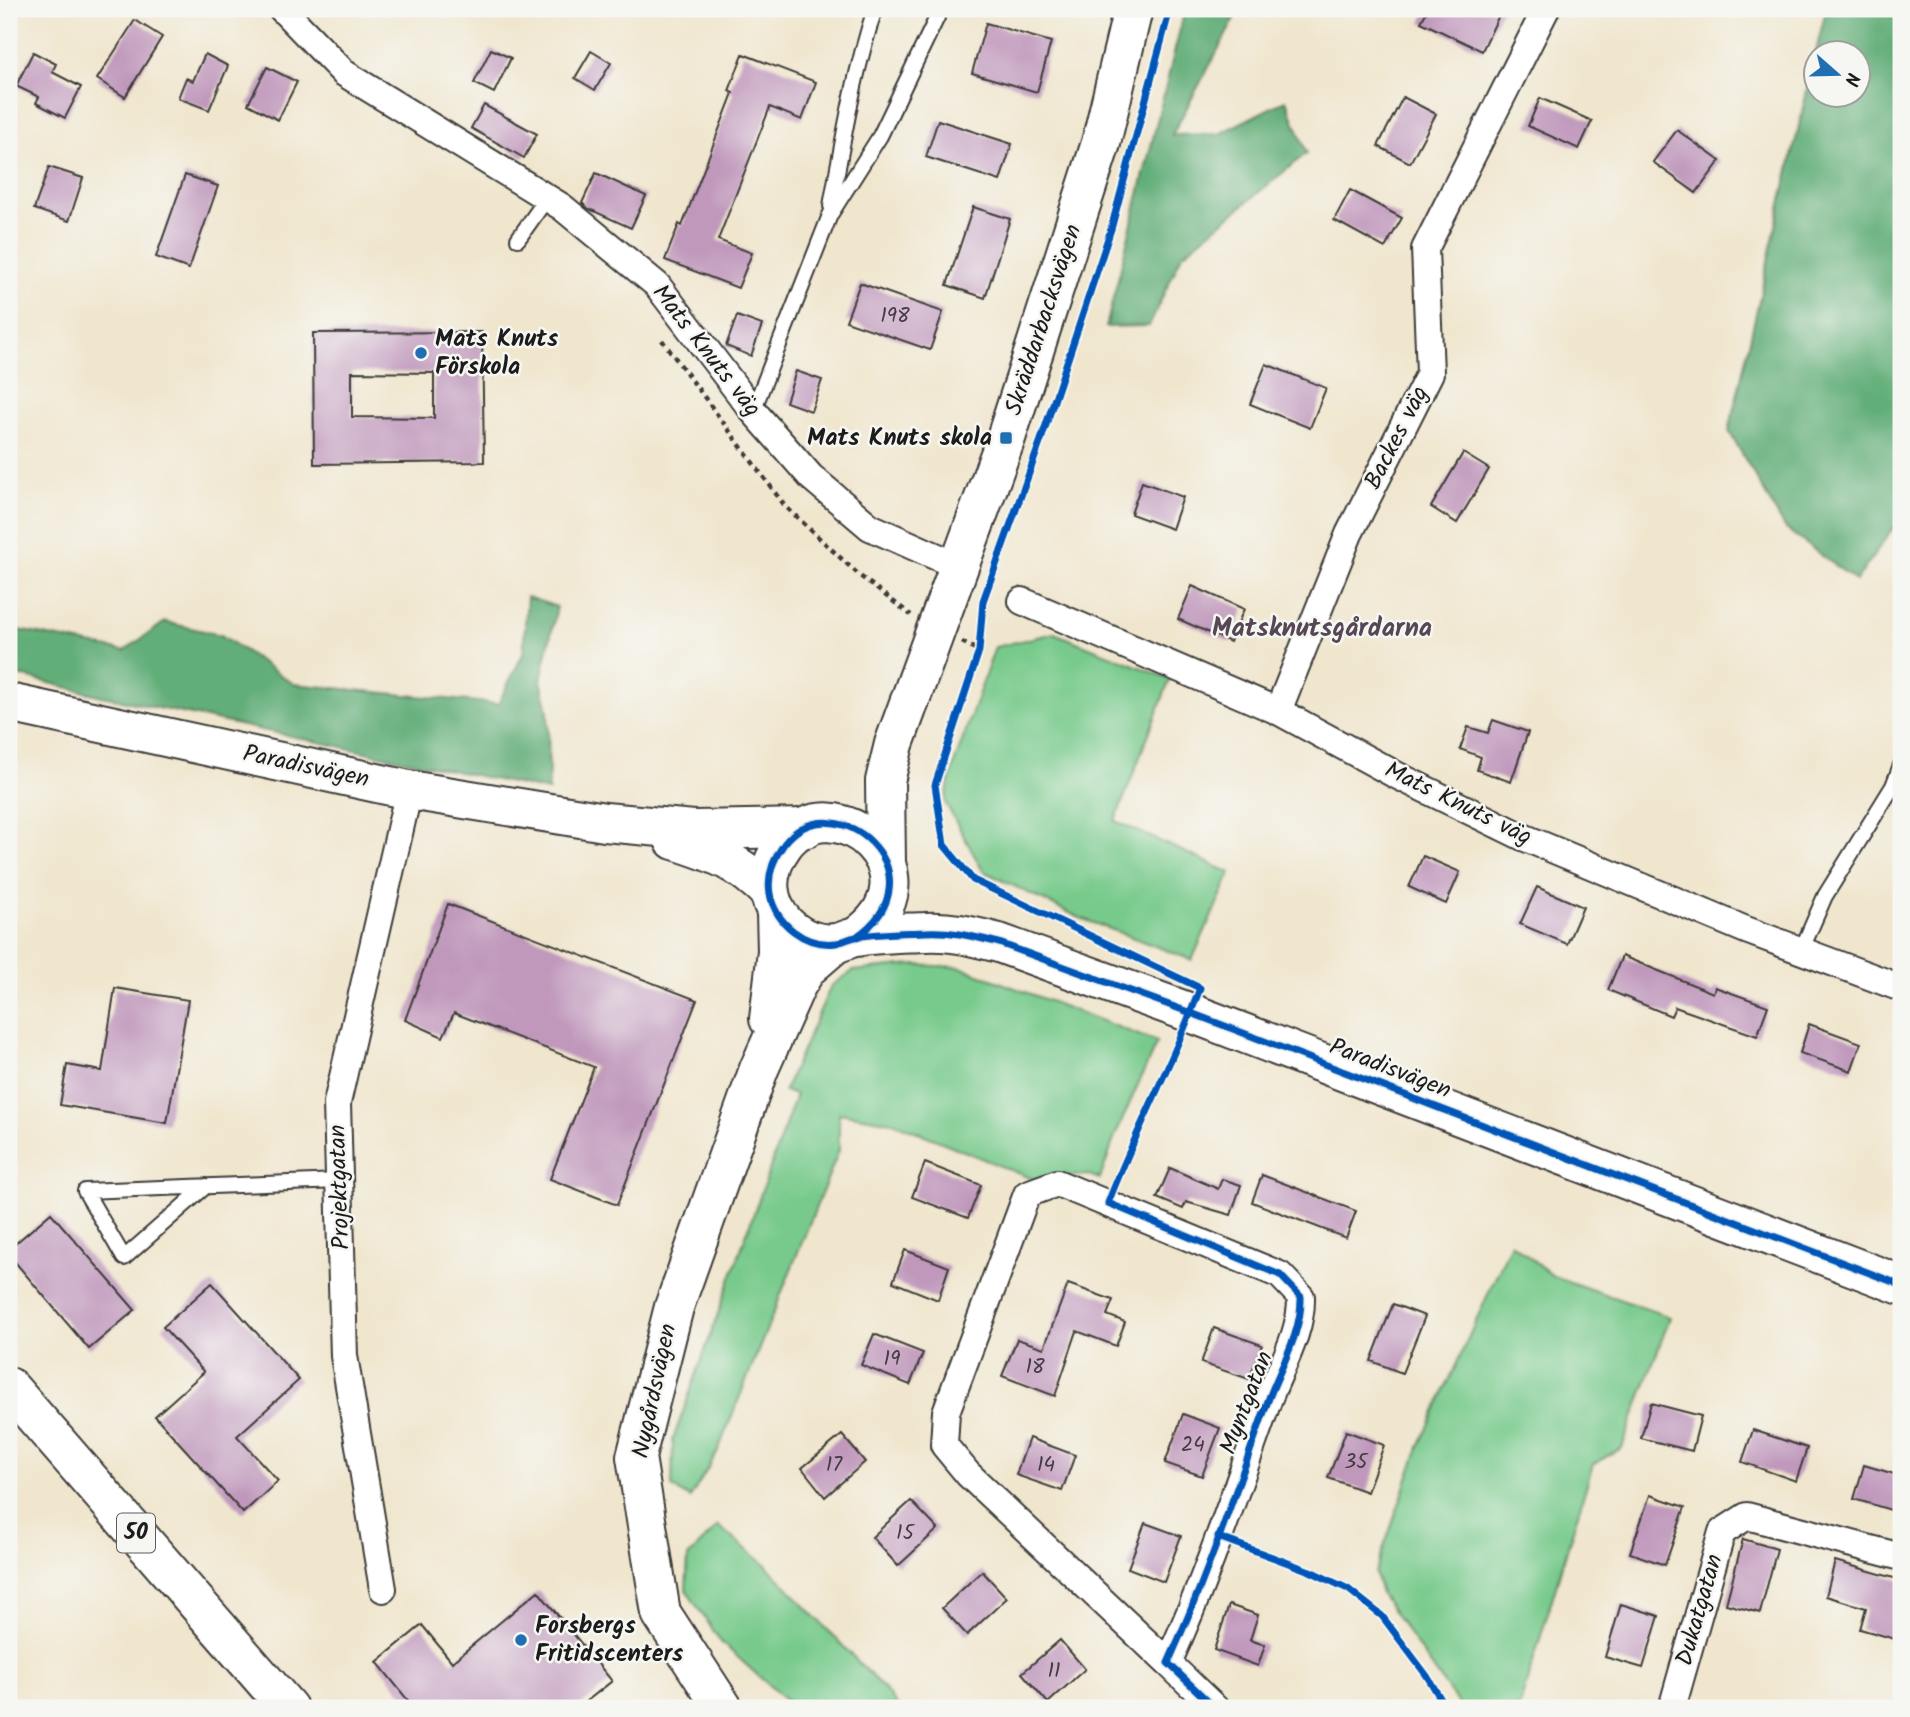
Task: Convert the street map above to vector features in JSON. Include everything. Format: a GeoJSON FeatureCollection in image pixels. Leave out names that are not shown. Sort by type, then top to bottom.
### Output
{"type":"FeatureCollection","features":[{"type":"Feature","properties":{"kind":"main road","name":"Skräddarbacksvägen"},"geometry":{"type":"LineString","coordinates":[[887,869],[885,781],[894,744],[1006,438],[1101,143],[1133,9]]}},
{"type":"Feature","properties":{"kind":"main road","name":"Paradisvägen"},"geometry":{"type":"LineString","coordinates":[[9,703],[409,790],[605,822],[694,830],[816,825]]}},
{"type":"Feature","properties":{"kind":"main road","name":"Skräddarbacksvägen"},"geometry":{"type":"LineString","coordinates":[[816,825],[861,792],[894,744]]}},
{"type":"Feature","properties":{"kind":"main road","name":"Paradisvägen"},"geometry":{"type":"LineString","coordinates":[[605,822],[709,851],[739,865],[773,903]]}},
{"type":"Feature","properties":{"kind":"main road"},"geometry":{"type":"LineString","coordinates":[[816,825],[845,825],[863,833],[877,846],[887,869],[889,893],[883,911],[871,926],[846,940],[818,943],[802,937],[787,927],[773,903],[769,873],[776,854],[789,838],[816,825]]}},
{"type":"Feature","properties":{"kind":"main road","name":"Paradisvägen"},"geometry":{"type":"LineString","coordinates":[[887,869],[919,911],[968,936]]}},
{"type":"Feature","properties":{"kind":"main road","name":"Nygårdsvägen"},"geometry":{"type":"LineString","coordinates":[[759,1069],[774,988],[777,951],[773,903]]}},
{"type":"Feature","properties":{"kind":"main road","name":"Paradisvägen"},"geometry":{"type":"LineString","coordinates":[[846,940],[929,931],[999,943],[1191,1013],[1901,1285]]}},
{"type":"Feature","properties":{"kind":"main road","name":"Nygårdsvägen"},"geometry":{"type":"LineString","coordinates":[[723,1708],[661,1613],[636,1457],[674,1307],[759,1069],[796,986],[807,968],[846,940]]}},
{"type":"Feature","properties":{"kind":"main road","name":"50"},"geometry":{"type":"LineString","coordinates":[[9,1387],[288,1708]]}},
{"type":"Feature","properties":{"kind":"main road","name":"50"},"geometry":{"type":"LineString","coordinates":[[9,1427],[254,1708]]}},
{"type":"Feature","properties":{"kind":"street","name":"Mats Knuts väg"},"geometry":{"type":"LineString","coordinates":[[282,9],[344,73],[562,207],[657,285],[753,411],[811,477],[870,527],[960,567]]}},
{"type":"Feature","properties":{"kind":"street","name":"Backes väg"},"geometry":{"type":"LineString","coordinates":[[1278,711],[1349,534],[1430,373],[1425,249],[1546,9]]}},
{"type":"Feature","properties":{"kind":"street","name":"Mats Knuts väg"},"geometry":{"type":"LineString","coordinates":[[1023,601],[1278,711],[1396,775],[1523,837],[1745,930],[1901,988]]}},
{"type":"Feature","properties":{"kind":"street","name":"Projektgatan"},"geometry":{"type":"LineString","coordinates":[[383,1589],[344,1356],[337,1103],[409,790]]}},
{"type":"Feature","properties":{"kind":"street","name":"Myntgatan"},"geometry":{"type":"LineString","coordinates":[[1168,1663],[1188,1619],[1278,1373],[1302,1316],[1301,1297],[1280,1275],[1057,1183],[1027,1194],[946,1412],[944,1445],[968,1474],[1215,1708]]}},
{"type":"Feature","properties":{"kind":"street","name":"Dukatgatan"},"geometry":{"type":"LineString","coordinates":[[1672,1708],[1722,1532],[1738,1521],[1747,1516],[1901,1557]]}},
{"type":"Feature","properties":{"kind":"lane"},"geometry":{"type":"LineString","coordinates":[[830,215],[845,125],[863,45],[875,9]]}},
{"type":"Feature","properties":{"kind":"lane"},"geometry":{"type":"LineString","coordinates":[[753,411],[830,215],[880,136],[941,9]]}},
{"type":"Feature","properties":{"kind":"lane"},"geometry":{"type":"LineString","coordinates":[[518,239],[547,198]]}},
{"type":"Feature","properties":{"kind":"lane"},"geometry":{"type":"LineString","coordinates":[[1801,951],[1825,896],[1893,786],[1901,765]]}},
{"type":"Feature","properties":{"kind":"lane"},"geometry":{"type":"LineString","coordinates":[[206,1186],[124,1258],[85,1191],[152,1189],[206,1186],[339,1181]]}},
{"type":"Feature","properties":{"kind":"path"},"geometry":{"type":"LineString","coordinates":[[662,340],[785,506],[860,576]]}},
{"type":"Feature","properties":{"kind":"path"},"geometry":{"type":"LineString","coordinates":[[975,663],[980,638]]}},
{"type":"Feature","properties":{"kind":"green space"},"geometry":{"type":"Polygon","coordinates":[[[1185,9],[1240,9],[1172,135],[1219,134],[1286,100],[1307,153],[1182,255],[1149,326],[1106,327],[1185,9]]]}},
{"type":"Feature","properties":{"kind":"green space"},"geometry":{"type":"Polygon","coordinates":[[[1826,9],[1901,9],[1901,530],[1893,528],[1856,581],[1785,528],[1729,431],[1803,108],[1871,108],[1871,38],[1819,38],[1826,9]]]}},
{"type":"Feature","properties":{"kind":"green space"},"geometry":{"type":"Polygon","coordinates":[[[527,597],[557,607],[541,680],[548,711],[549,791],[102,696],[9,673],[9,628],[124,651],[165,622],[221,635],[294,684],[498,704],[523,654],[527,597]]]}},
{"type":"Feature","properties":{"kind":"green space"},"geometry":{"type":"Polygon","coordinates":[[[1054,633],[1170,679],[1115,821],[1231,873],[1192,960],[1078,917],[983,871],[945,802],[951,773],[995,647],[1054,633]]]}},
{"type":"Feature","properties":{"kind":"green space"},"geometry":{"type":"Polygon","coordinates":[[[912,965],[960,967],[1157,1042],[1115,1136],[1100,1179],[1089,1175],[1032,1179],[893,1122],[839,1113],[839,1150],[717,1453],[690,1498],[672,1487],[673,1440],[796,1095],[784,1091],[831,986],[853,971],[912,965]]]}},
{"type":"Feature","properties":{"kind":"green space"},"geometry":{"type":"Polygon","coordinates":[[[1511,1243],[1553,1276],[1670,1317],[1622,1448],[1593,1464],[1519,1708],[1461,1708],[1381,1594],[1375,1573],[1419,1447],[1511,1243]]]}},
{"type":"Feature","properties":{"kind":"green space"},"geometry":{"type":"Polygon","coordinates":[[[718,1526],[767,1566],[899,1708],[794,1708],[721,1642],[686,1590],[688,1557],[718,1526]]]}},
{"type":"Feature","properties":{"kind":"building"},"geometry":{"type":"Polygon","coordinates":[[[1428,9],[1502,9],[1482,51],[1421,22],[1428,9]]]}},
{"type":"Feature","properties":{"kind":"building"},"geometry":{"type":"Polygon","coordinates":[[[135,20],[162,37],[125,97],[97,79],[135,20]]]}},
{"type":"Feature","properties":{"kind":"building"},"geometry":{"type":"Polygon","coordinates":[[[986,23],[1051,42],[1037,92],[972,73],[986,23]]]}},
{"type":"Feature","properties":{"kind":"building"},"geometry":{"type":"Polygon","coordinates":[[[491,49],[511,58],[494,93],[474,83],[491,49]]]}},
{"type":"Feature","properties":{"kind":"building"},"geometry":{"type":"Polygon","coordinates":[[[591,51],[611,63],[595,90],[575,78],[591,51]]]}},
{"type":"Feature","properties":{"kind":"building"},"geometry":{"type":"Polygon","coordinates":[[[33,52],[56,64],[52,72],[81,87],[65,118],[36,103],[39,97],[16,86],[33,52]]]}},
{"type":"Feature","properties":{"kind":"building"},"geometry":{"type":"Polygon","coordinates":[[[205,54],[228,66],[209,110],[178,98],[186,78],[193,81],[205,54]]]}},
{"type":"Feature","properties":{"kind":"building"},"geometry":{"type":"Polygon","coordinates":[[[743,54],[816,82],[802,120],[770,107],[718,240],[752,253],[738,288],[665,260],[679,224],[682,226],[733,93],[729,91],[743,54]]]}},
{"type":"Feature","properties":{"kind":"building"},"geometry":{"type":"Polygon","coordinates":[[[267,67],[297,82],[278,120],[248,104],[267,67]]]}},
{"type":"Feature","properties":{"kind":"building"},"geometry":{"type":"Polygon","coordinates":[[[1403,97],[1436,114],[1410,163],[1378,146],[1403,97]]]}},
{"type":"Feature","properties":{"kind":"building"},"geometry":{"type":"Polygon","coordinates":[[[1540,98],[1592,121],[1579,149],[1528,126],[1540,98]]]}},
{"type":"Feature","properties":{"kind":"building"},"geometry":{"type":"Polygon","coordinates":[[[484,105],[537,134],[524,158],[471,128],[484,105]]]}},
{"type":"Feature","properties":{"kind":"building"},"geometry":{"type":"Polygon","coordinates":[[[938,120],[1012,144],[1000,181],[926,157],[938,120]]]}},
{"type":"Feature","properties":{"kind":"building"},"geometry":{"type":"Polygon","coordinates":[[[1677,130],[1720,161],[1696,193],[1653,162],[1677,130]]]}},
{"type":"Feature","properties":{"kind":"building"},"geometry":{"type":"Polygon","coordinates":[[[49,167],[83,178],[69,221],[34,209],[49,167]]]}},
{"type":"Feature","properties":{"kind":"building"},"geometry":{"type":"Polygon","coordinates":[[[596,173],[646,196],[631,228],[589,209],[582,203],[596,173]]]}},
{"type":"Feature","properties":{"kind":"building"},"geometry":{"type":"Polygon","coordinates":[[[185,175],[218,186],[189,269],[156,257],[185,175]]]}},
{"type":"Feature","properties":{"kind":"building"},"geometry":{"type":"Polygon","coordinates":[[[1350,190],[1402,218],[1385,248],[1334,220],[1350,190]]]}},
{"type":"Feature","properties":{"kind":"building"},"geometry":{"type":"Polygon","coordinates":[[[973,207],[1010,219],[985,298],[947,285],[973,207]]]}},
{"type":"Feature","properties":{"kind":"building"},"geometry":{"type":"Polygon","coordinates":[[[860,283],[943,312],[930,350],[846,321],[860,283]]]}},
{"type":"Feature","properties":{"kind":"building"},"geometry":{"type":"Polygon","coordinates":[[[737,316],[762,325],[751,356],[726,346],[737,316]]]}},
{"type":"Feature","properties":{"kind":"building"},"geometry":{"type":"Polygon","coordinates":[[[482,332],[484,462],[314,464],[313,333],[482,332]],[[352,372],[352,417],[434,418],[434,373],[352,372]]]}},
{"type":"Feature","properties":{"kind":"building"},"geometry":{"type":"Polygon","coordinates":[[[1266,364],[1326,388],[1310,428],[1250,404],[1266,364]]]}},
{"type":"Feature","properties":{"kind":"building"},"geometry":{"type":"Polygon","coordinates":[[[796,371],[822,380],[811,411],[786,402],[796,371]]]}},
{"type":"Feature","properties":{"kind":"building"},"geometry":{"type":"Polygon","coordinates":[[[1463,453],[1489,469],[1457,523],[1431,507],[1463,453]]]}},
{"type":"Feature","properties":{"kind":"building"},"geometry":{"type":"Polygon","coordinates":[[[1142,482],[1183,497],[1172,529],[1131,514],[1142,482]]]}},
{"type":"Feature","properties":{"kind":"building"},"geometry":{"type":"Polygon","coordinates":[[[1192,586],[1244,609],[1230,642],[1178,619],[1192,586]]]}},
{"type":"Feature","properties":{"kind":"building"},"geometry":{"type":"Polygon","coordinates":[[[1493,720],[1528,732],[1511,782],[1477,770],[1481,757],[1460,749],[1468,727],[1488,733],[1493,720]]]}},
{"type":"Feature","properties":{"kind":"building"},"geometry":{"type":"Polygon","coordinates":[[[1423,856],[1460,872],[1446,904],[1409,887],[1423,856]]]}},
{"type":"Feature","properties":{"kind":"building"},"geometry":{"type":"Polygon","coordinates":[[[1537,887],[1583,907],[1567,944],[1520,924],[1537,887]]]}},
{"type":"Feature","properties":{"kind":"building"},"geometry":{"type":"Polygon","coordinates":[[[448,904],[697,1000],[617,1205],[550,1179],[594,1067],[454,1013],[443,1037],[405,1020],[448,904]]]}},
{"type":"Feature","properties":{"kind":"building"},"geometry":{"type":"Polygon","coordinates":[[[1622,956],[1713,993],[1715,987],[1768,1006],[1757,1036],[1675,1007],[1671,1016],[1608,990],[1622,956]]]}},
{"type":"Feature","properties":{"kind":"building"},"geometry":{"type":"Polygon","coordinates":[[[115,988],[188,1000],[167,1123],[60,1105],[67,1065],[102,1071],[115,988]]]}},
{"type":"Feature","properties":{"kind":"building"},"geometry":{"type":"Polygon","coordinates":[[[1809,1024],[1861,1043],[1851,1071],[1800,1053],[1809,1024]]]}},
{"type":"Feature","properties":{"kind":"building"},"geometry":{"type":"Polygon","coordinates":[[[925,1163],[981,1185],[968,1218],[912,1197],[925,1163]]]}},
{"type":"Feature","properties":{"kind":"building"},"geometry":{"type":"Polygon","coordinates":[[[1170,1168],[1218,1189],[1222,1179],[1241,1185],[1231,1215],[1186,1202],[1183,1209],[1157,1198],[1170,1168]]]}},
{"type":"Feature","properties":{"kind":"building"},"geometry":{"type":"Polygon","coordinates":[[[1262,1175],[1356,1211],[1346,1238],[1252,1202],[1262,1175]]]}},
{"type":"Feature","properties":{"kind":"building"},"geometry":{"type":"Polygon","coordinates":[[[51,1213],[135,1310],[89,1349],[9,1255],[9,1249],[51,1213]]]}},
{"type":"Feature","properties":{"kind":"building"},"geometry":{"type":"Polygon","coordinates":[[[905,1250],[949,1267],[938,1300],[893,1282],[905,1250]]]}},
{"type":"Feature","properties":{"kind":"building"},"geometry":{"type":"Polygon","coordinates":[[[212,1283],[299,1380],[237,1436],[278,1481],[243,1513],[155,1416],[204,1372],[163,1327],[212,1283]]]}},
{"type":"Feature","properties":{"kind":"building"},"geometry":{"type":"Polygon","coordinates":[[[1068,1284],[1113,1300],[1107,1315],[1125,1322],[1116,1346],[1077,1331],[1055,1396],[1002,1376],[1017,1339],[1044,1348],[1068,1284]]]}},
{"type":"Feature","properties":{"kind":"building"},"geometry":{"type":"Polygon","coordinates":[[[1393,1304],[1425,1316],[1402,1373],[1371,1361],[1393,1304]]]}},
{"type":"Feature","properties":{"kind":"building"},"geometry":{"type":"Polygon","coordinates":[[[1214,1328],[1262,1345],[1249,1379],[1201,1363],[1214,1328]]]}},
{"type":"Feature","properties":{"kind":"building"},"geometry":{"type":"Polygon","coordinates":[[[874,1334],[923,1353],[910,1385],[861,1365],[874,1334]]]}},
{"type":"Feature","properties":{"kind":"building"},"geometry":{"type":"Polygon","coordinates":[[[1651,1403],[1701,1416],[1692,1451],[1641,1438],[1651,1403]]]}},
{"type":"Feature","properties":{"kind":"building"},"geometry":{"type":"Polygon","coordinates":[[[1183,1414],[1220,1428],[1202,1476],[1165,1463],[1183,1414]]]}},
{"type":"Feature","properties":{"kind":"building"},"geometry":{"type":"Polygon","coordinates":[[[1753,1430],[1807,1448],[1796,1481],[1742,1462],[1753,1430]]]}},
{"type":"Feature","properties":{"kind":"building"},"geometry":{"type":"Polygon","coordinates":[[[1346,1431],[1384,1445],[1367,1492],[1328,1478],[1346,1431]]]}},
{"type":"Feature","properties":{"kind":"building"},"geometry":{"type":"Polygon","coordinates":[[[842,1435],[865,1462],[825,1497],[802,1468],[842,1435]]]}},
{"type":"Feature","properties":{"kind":"building"},"geometry":{"type":"Polygon","coordinates":[[[1029,1438],[1075,1455],[1062,1491],[1016,1475],[1029,1438]]]}},
{"type":"Feature","properties":{"kind":"building"},"geometry":{"type":"Polygon","coordinates":[[[1864,1465],[1901,1476],[1901,1513],[1854,1499],[1864,1465]]]}},
{"type":"Feature","properties":{"kind":"building"},"geometry":{"type":"Polygon","coordinates":[[[1650,1495],[1685,1507],[1665,1565],[1630,1553],[1650,1495]]]}},
{"type":"Feature","properties":{"kind":"building"},"geometry":{"type":"Polygon","coordinates":[[[911,1501],[938,1529],[898,1566],[872,1537],[911,1501]]]}},
{"type":"Feature","properties":{"kind":"building"},"geometry":{"type":"Polygon","coordinates":[[[1145,1523],[1181,1536],[1164,1582],[1128,1568],[1145,1523]]]}},
{"type":"Feature","properties":{"kind":"building"},"geometry":{"type":"Polygon","coordinates":[[[1743,1539],[1777,1549],[1760,1613],[1726,1604],[1743,1539]]]}},
{"type":"Feature","properties":{"kind":"building"},"geometry":{"type":"Polygon","coordinates":[[[1835,1561],[1901,1580],[1901,1618],[1895,1639],[1860,1629],[1866,1608],[1826,1596],[1835,1561]]]}},
{"type":"Feature","properties":{"kind":"building"},"geometry":{"type":"Polygon","coordinates":[[[982,1571],[1007,1598],[967,1635],[942,1608],[982,1571]]]}},
{"type":"Feature","properties":{"kind":"building"},"geometry":{"type":"Polygon","coordinates":[[[538,1591],[612,1681],[578,1708],[414,1708],[377,1662],[422,1625],[452,1662],[538,1591]]]}},
{"type":"Feature","properties":{"kind":"building"},"geometry":{"type":"Polygon","coordinates":[[[1621,1604],[1659,1616],[1643,1668],[1605,1657],[1621,1604]]]}},
{"type":"Feature","properties":{"kind":"building"},"geometry":{"type":"Polygon","coordinates":[[[1229,1605],[1258,1615],[1250,1640],[1265,1645],[1258,1666],[1214,1650],[1229,1605]]]}},
{"type":"Feature","properties":{"kind":"building"},"geometry":{"type":"Polygon","coordinates":[[[1060,1640],[1085,1669],[1048,1703],[1022,1673],[1060,1640]]]}},
{"type":"Feature","properties":{"kind":"cycle path"},"geometry":{"type":"LineString","coordinates":[[1170,9],[1111,229],[1041,440],[983,601],[979,651],[935,785],[944,845],[973,880],[1200,988],[1108,1203],[1280,1275],[1301,1297],[1298,1323],[1290,1349],[1269,1398],[1209,1565],[1168,1663],[1215,1708]]}},
{"type":"Feature","properties":{"kind":"cycle path"},"geometry":{"type":"LineString","coordinates":[[856,937],[881,913],[889,887],[886,863],[872,843],[852,829],[829,822],[805,827],[784,844],[774,862],[769,881],[770,894],[778,915],[785,924],[803,937],[813,941],[836,943],[873,935],[944,932],[999,943],[1191,1013],[1901,1285]]}},
{"type":"Feature","properties":{"kind":"cycle path"},"geometry":{"type":"LineString","coordinates":[[1218,1537],[1310,1571],[1348,1589],[1382,1616],[1427,1676],[1446,1708]]}},
{"type":"Feature","properties":{"kind":"place","name":"Mats Knuts Förskola"},"geometry":{"type":"Point","coordinates":[421,353]}},
{"type":"Feature","properties":{"kind":"place","name":"Mats Knuts skola"},"geometry":{"type":"Point","coordinates":[1006,438]}},
{"type":"Feature","properties":{"kind":"place","name":"Forsbergs Fritidscenters"},"geometry":{"type":"Point","coordinates":[521,1640]}},
{"type":"Feature","properties":{"kind":"district","name":"Matsknutsgårdarna"},"geometry":{"type":"Point","coordinates":[1322,629]}}]}
